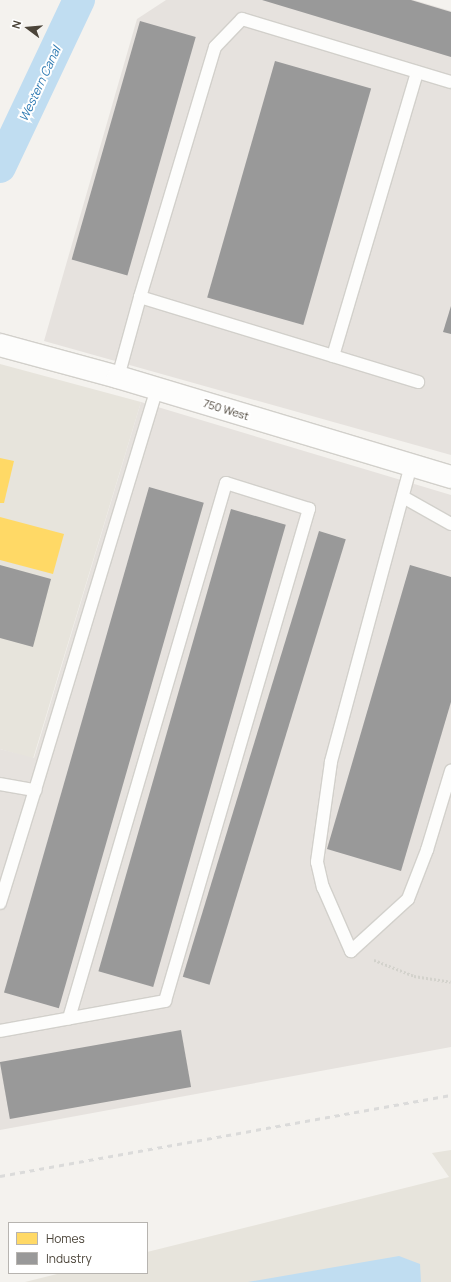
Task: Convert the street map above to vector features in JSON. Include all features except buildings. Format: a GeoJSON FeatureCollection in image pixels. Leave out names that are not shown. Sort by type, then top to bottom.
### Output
{"type":"FeatureCollection","features":[{"type":"Feature","properties":{"kind":"street","name":"750 West"},"geometry":{"type":"LineString","coordinates":[[0,345],[118,377],[451,477]]}},
{"type":"Feature","properties":{"kind":"lane"},"geometry":{"type":"LineString","coordinates":[[118,377],[140,297],[215,47],[242,19],[451,82]]}},
{"type":"Feature","properties":{"kind":"lane"},"geometry":{"type":"LineString","coordinates":[[333,356],[417,72]]}},
{"type":"Feature","properties":{"kind":"lane"},"geometry":{"type":"LineString","coordinates":[[140,297],[418,382]]}},
{"type":"Feature","properties":{"kind":"lane"},"geometry":{"type":"LineString","coordinates":[[0,903],[157,389]]}},
{"type":"Feature","properties":{"kind":"lane"},"geometry":{"type":"LineString","coordinates":[[411,465],[331,762],[317,862],[323,887],[352,951],[408,899],[428,850],[451,771]]}},
{"type":"Feature","properties":{"kind":"lane"},"geometry":{"type":"LineString","coordinates":[[0,1031],[165,1001],[309,509],[226,483],[69,1018]]}},
{"type":"Feature","properties":{"kind":"lane"},"geometry":{"type":"LineString","coordinates":[[403,497],[451,524]]}},
{"type":"Feature","properties":{"kind":"lane"},"geometry":{"type":"LineString","coordinates":[[0,784],[35,790]]}},
{"type":"Feature","properties":{"kind":"path"},"geometry":{"type":"LineString","coordinates":[[352,951],[414,976],[451,982]]}},
{"type":"Feature","properties":{"kind":"shaded area"},"geometry":{"type":"Polygon","coordinates":[[[166,0],[414,0],[451,11],[451,455],[44,341],[137,19],[166,0]]]}},
{"type":"Feature","properties":{"kind":"shaded area"},"geometry":{"type":"Polygon","coordinates":[[[0,364],[141,402],[33,759],[0,749],[0,364]]]}},
{"type":"Feature","properties":{"kind":"shaded area"},"geometry":{"type":"Polygon","coordinates":[[[141,402],[451,495],[451,1047],[0,1130],[0,749],[34,758],[141,402]]]}},
{"type":"Feature","properties":{"kind":"shaded area"},"geometry":{"type":"Polygon","coordinates":[[[451,1150],[451,1282],[25,1282],[57,1274],[148,1274],[148,1252],[449,1177],[432,1153],[451,1150]]]}},
{"type":"Feature","properties":{"kind":"water"},"geometry":{"type":"Polygon","coordinates":[[[399,1256],[420,1264],[421,1282],[248,1282],[399,1256]]]}},
{"type":"Feature","properties":{"kind":"waterway","name":"Western Canal"},"geometry":{"type":"LineString","coordinates":[[0,167],[79,0]]}},
{"type":"Feature","properties":{"kind":"railway"},"geometry":{"type":"LineString","coordinates":[[0,1176],[451,1095]]}}]}
